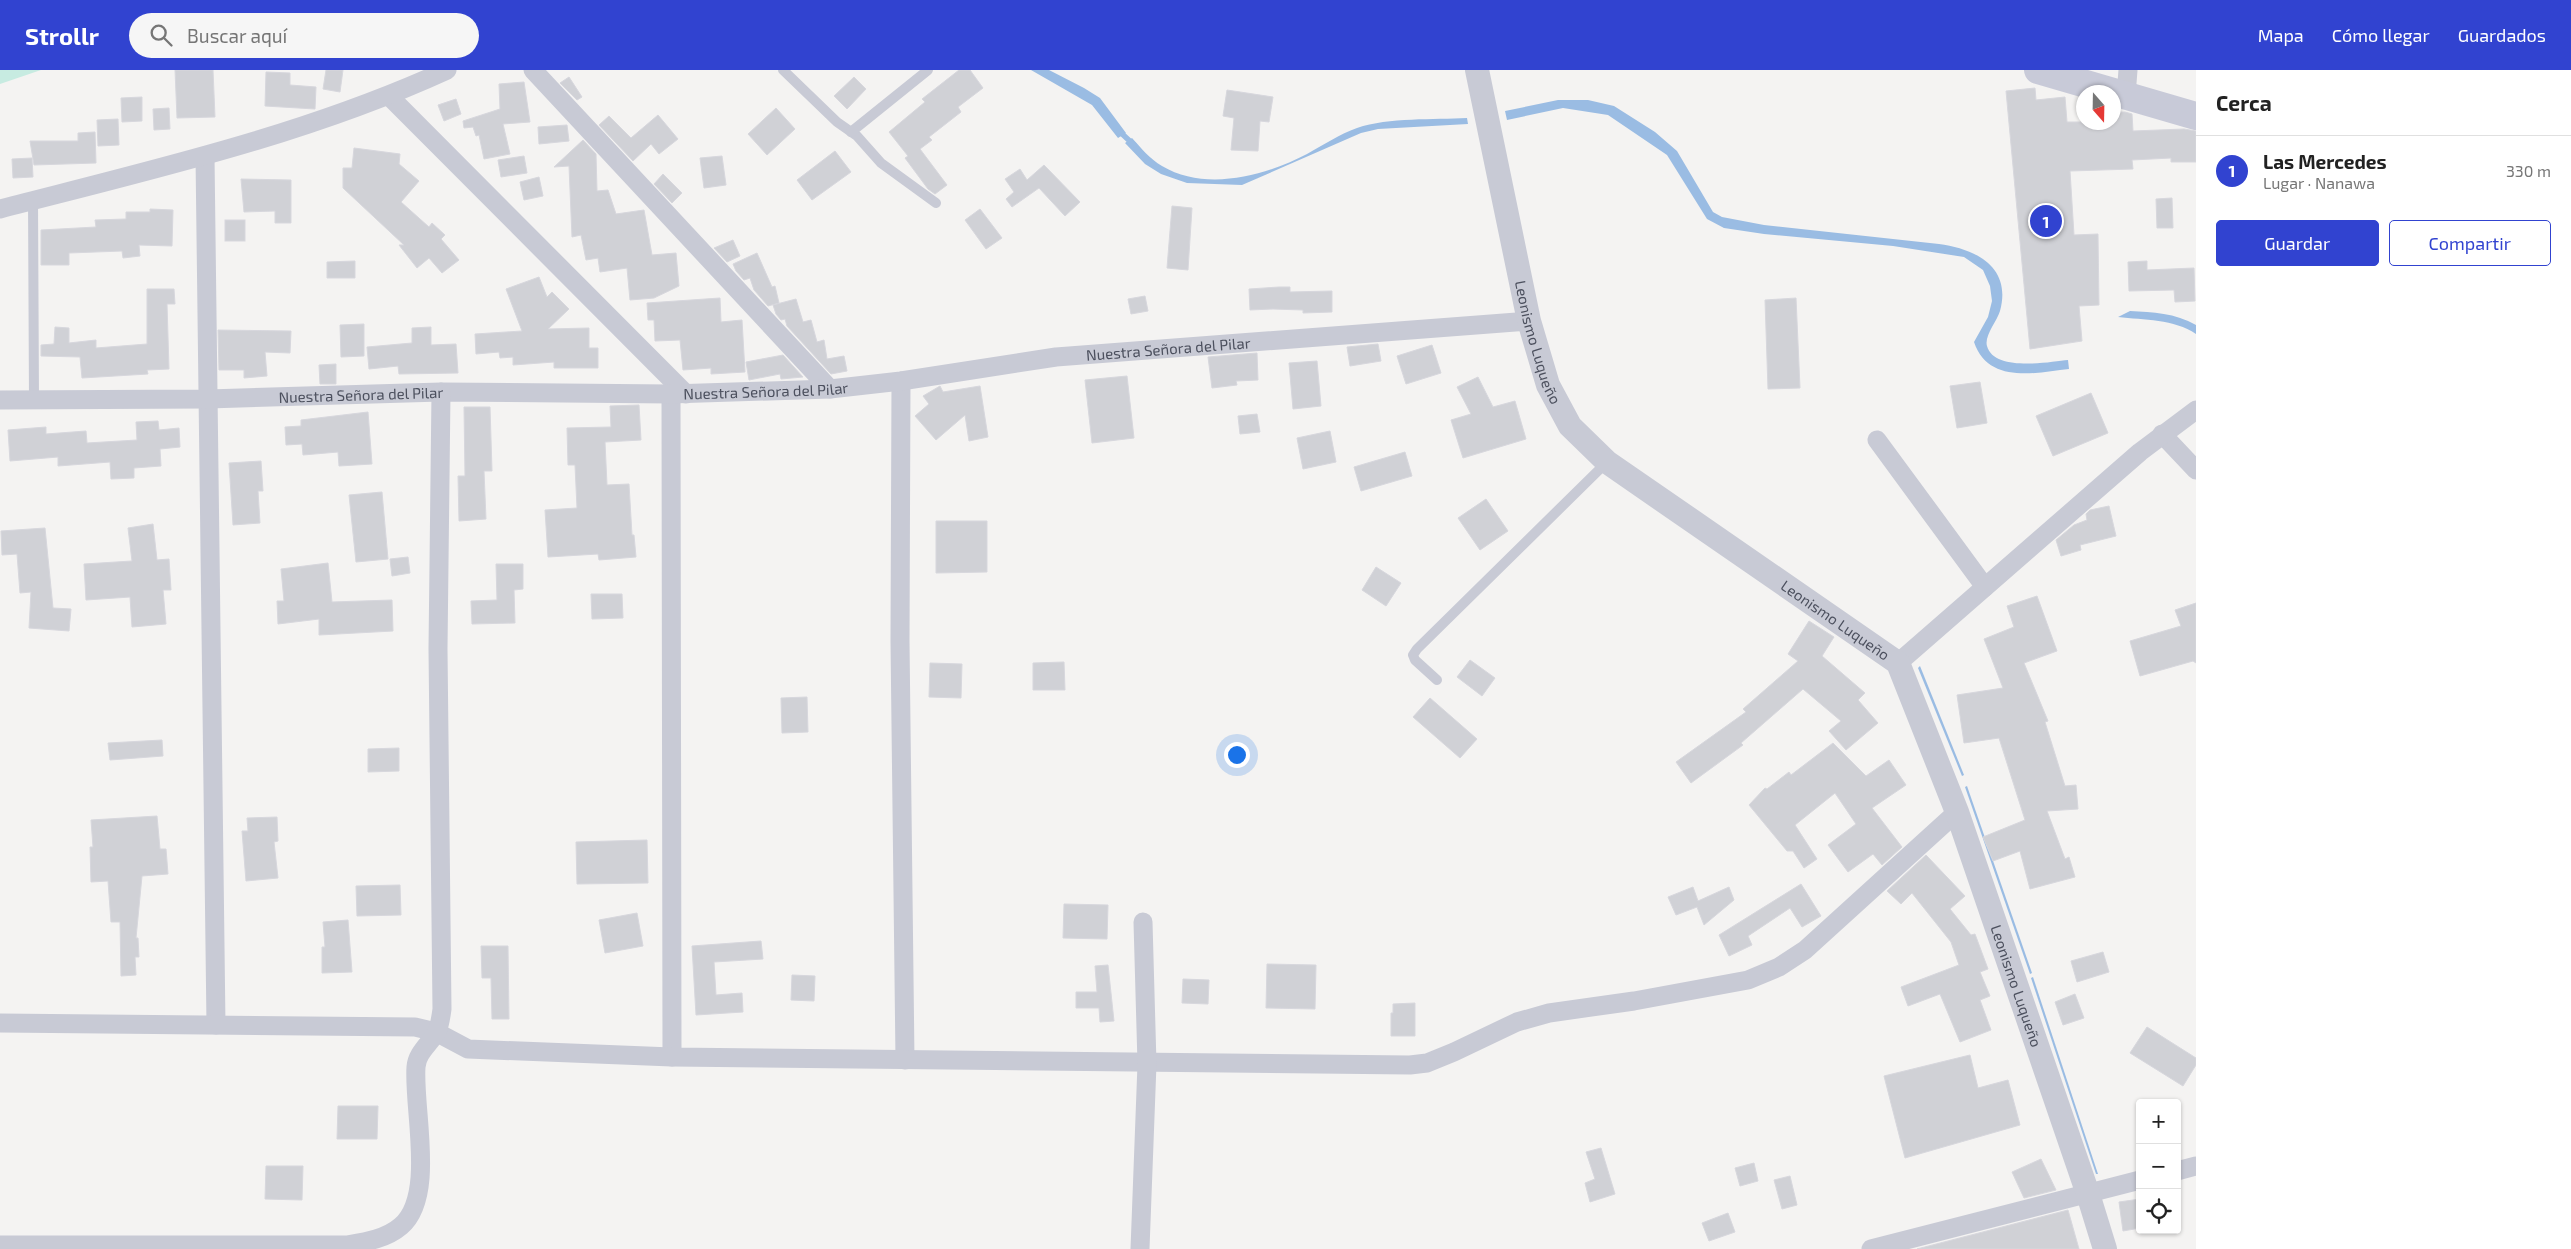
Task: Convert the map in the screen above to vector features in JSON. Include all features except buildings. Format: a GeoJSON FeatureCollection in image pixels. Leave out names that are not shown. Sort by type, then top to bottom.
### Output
{"type":"FeatureCollection","features":[{"type":"Feature","properties":{"kind":"main road"},"geometry":{"type":"LineString","coordinates":[[2038,70],[2127,82],[2196,116]]}},
{"type":"Feature","properties":{"kind":"main road"},"geometry":{"type":"LineString","coordinates":[[2090,70],[2196,100]]}},
{"type":"Feature","properties":{"kind":"street"},"geometry":{"type":"LineString","coordinates":[[0,208],[205,156],[389,96],[447,70]]}},
{"type":"Feature","properties":{"kind":"street"},"geometry":{"type":"LineString","coordinates":[[533,70],[830,388]]}},
{"type":"Feature","properties":{"kind":"street","name":"Leonismo Luqueño"},"geometry":{"type":"LineString","coordinates":[[1477,70],[1529,321],[1548,385],[1558,406],[1585,442],[1607,462],[1898,663],[1958,812],[2105,1249]]}},
{"type":"Feature","properties":{"kind":"street"},"geometry":{"type":"LineString","coordinates":[[389,96],[679,394],[672,1057]]}},
{"type":"Feature","properties":{"kind":"street"},"geometry":{"type":"LineString","coordinates":[[205,156],[216,1025]]}},
{"type":"Feature","properties":{"kind":"street","name":"Nuestra Señora del Pilar"},"geometry":{"type":"LineString","coordinates":[[0,400],[208,399],[441,392],[679,394],[830,388],[901,381],[1056,357],[1529,321]]}},
{"type":"Feature","properties":{"kind":"street"},"geometry":{"type":"LineString","coordinates":[[901,381],[900,641],[905,1060]]}},
{"type":"Feature","properties":{"kind":"street"},"geometry":{"type":"LineString","coordinates":[[0,1244],[347,1247],[372,1241],[400,1226],[414,1208],[420,1180],[416,1065],[425,1045],[436,1032],[442,1009],[438,649],[441,392]]}},
{"type":"Feature","properties":{"kind":"street"},"geometry":{"type":"LineString","coordinates":[[1898,663],[2162,434],[2196,410]]}},
{"type":"Feature","properties":{"kind":"street"},"geometry":{"type":"LineString","coordinates":[[2162,434],[2196,470]]}},
{"type":"Feature","properties":{"kind":"street"},"geometry":{"type":"LineString","coordinates":[[1877,440],[1985,587]]}},
{"type":"Feature","properties":{"kind":"street"},"geometry":{"type":"LineString","coordinates":[[0,1023],[415,1027],[436,1032],[468,1049],[672,1057],[1391,1066],[1427,1063],[1516,1022],[1533,1017],[1748,980],[1779,967],[1805,950],[1958,812]]}},
{"type":"Feature","properties":{"kind":"street"},"geometry":{"type":"LineString","coordinates":[[1140,1249],[1148,1064],[1143,922]]}},
{"type":"Feature","properties":{"kind":"street"},"geometry":{"type":"LineString","coordinates":[[2181,1170],[2196,1166]]}},
{"type":"Feature","properties":{"kind":"street"},"geometry":{"type":"LineString","coordinates":[[1871,1249],[2136,1181]]}},
{"type":"Feature","properties":{"kind":"lane"},"geometry":{"type":"LineString","coordinates":[[783,70],[851,132],[881,163],[936,204]]}},
{"type":"Feature","properties":{"kind":"lane"},"geometry":{"type":"LineString","coordinates":[[851,132],[928,70]]}},
{"type":"Feature","properties":{"kind":"lane"},"geometry":{"type":"LineString","coordinates":[[33,200],[34,399]]}},
{"type":"Feature","properties":{"kind":"lane"},"geometry":{"type":"LineString","coordinates":[[1437,680],[1415,660],[1413,654],[1607,462]]}},
{"type":"Feature","properties":{"kind":"green space"},"geometry":{"type":"Polygon","coordinates":[[[0,70],[41,70],[0,84],[0,70]]]}},
{"type":"Feature","properties":{"kind":"water"},"geometry":{"type":"Polygon","coordinates":[[[1031,70],[1049,70],[1100,98],[1126,133],[1118,138],[1092,105],[1031,70]]]}},
{"type":"Feature","properties":{"kind":"water"},"geometry":{"type":"Polygon","coordinates":[[[1558,100],[1588,100],[1614,106],[1655,132],[1677,151],[1713,212],[1722,217],[1764,225],[1939,244],[1966,250],[1978,256],[1996,272],[2001,283],[2000,311],[1987,338],[1987,346],[1992,354],[2000,359],[2023,364],[2068,360],[2069,369],[2014,373],[2001,370],[1990,364],[1981,355],[1974,342],[1988,317],[1992,301],[1990,286],[1983,270],[1964,257],[1893,246],[1764,234],[1724,228],[1707,219],[1667,155],[1608,115],[1563,108],[1507,120],[1505,111],[1558,100]]]}},
{"type":"Feature","properties":{"kind":"water"},"geometry":{"type":"Polygon","coordinates":[[[1467,118],[1468,124],[1378,129],[1361,133],[1242,185],[1187,183],[1161,174],[1145,164],[1125,143],[1132,138],[1154,160],[1179,174],[1197,178],[1235,178],[1273,169],[1291,162],[1344,133],[1370,124],[1467,118]]]}},
{"type":"Feature","properties":{"kind":"water"},"geometry":{"type":"Polygon","coordinates":[[[2130,311],[2180,318],[2196,325],[2196,334],[2178,325],[2169,323],[2118,317],[2130,311]]]}},
{"type":"Feature","properties":{"kind":"water"},"geometry":{"type":"Polygon","coordinates":[[[1920,666],[1964,775],[1962,776],[1918,668],[1920,666]]]}},
{"type":"Feature","properties":{"kind":"water"},"geometry":{"type":"Polygon","coordinates":[[[1967,786],[2032,973],[2030,974],[1965,787],[1967,786]]]}},
{"type":"Feature","properties":{"kind":"water"},"geometry":{"type":"Polygon","coordinates":[[[2033,977],[2098,1174],[2096,1174],[2031,978],[2033,977]]]}},
{"type":"Feature","properties":{"kind":"pier"},"geometry":{"type":"Polygon","coordinates":[[[1499,89],[1502,108],[1497,111],[1491,91],[1499,89]]]}},
{"type":"Feature","properties":{"kind":"waterway"},"geometry":{"type":"LineString","coordinates":[[1119,131],[1134,145]]}},
{"type":"Feature","properties":{"kind":"place","name":"Las Mercedes"},"geometry":{"type":"Point","coordinates":[2046,221]}}]}
